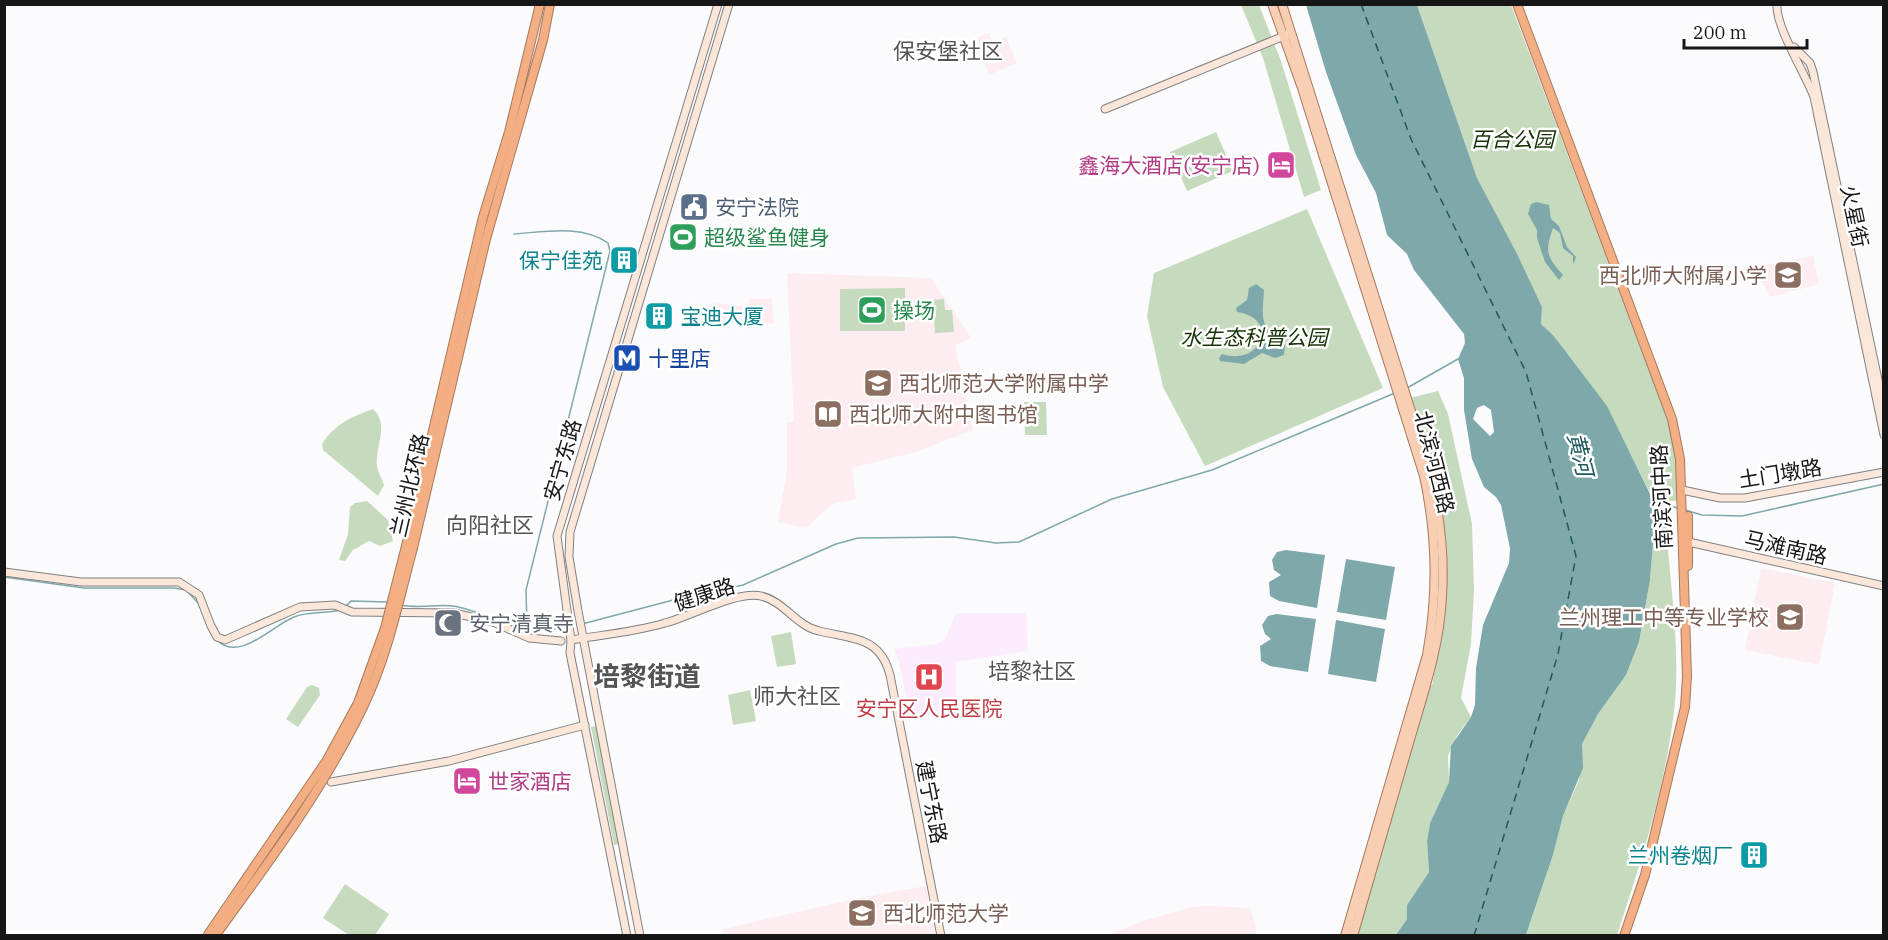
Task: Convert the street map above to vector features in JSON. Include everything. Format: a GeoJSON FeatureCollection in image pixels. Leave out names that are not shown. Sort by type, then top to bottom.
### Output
{"type":"FeatureCollection","features":[{"type":"Feature","properties":{"kind":"highway","name":"兰州北环路"},"geometry":{"type":"LineString","coordinates":[[513,134],[540,4]]}},
{"type":"Feature","properties":{"kind":"highway","name":"兰州北环路"},"geometry":{"type":"LineString","coordinates":[[215,936],[334,763],[365,703],[392,628],[446,391],[494,196],[550,4]]}},
{"type":"Feature","properties":{"kind":"highway","name":"南滨河中路"},"geometry":{"type":"LineString","coordinates":[[1517,4],[1672,419],[1684,491]]}},
{"type":"Feature","properties":{"kind":"highway","name":"南滨河中路"},"geometry":{"type":"LineString","coordinates":[[1523,4],[1678,418],[1686,459],[1684,502],[1687,677],[1685,707],[1645,875],[1623,936]]}},
{"type":"Feature","properties":{"kind":"highway","name":"南滨河中路"},"geometry":{"type":"LineString","coordinates":[[1629,936],[1650,877],[1691,708],[1693,677],[1685,541]]}},
{"type":"Feature","properties":{"kind":"highway","name":"兰州北环路"},"geometry":{"type":"LineString","coordinates":[[207,936],[327,760],[358,703],[385,628],[410,547]]}},
{"type":"Feature","properties":{"kind":"main road","name":"安宁东路"},"geometry":{"type":"LineString","coordinates":[[627,936],[570,653],[571,640],[557,536],[718,4]]}},
{"type":"Feature","properties":{"kind":"main road","name":"安宁东路"},"geometry":{"type":"LineString","coordinates":[[640,936],[579,618],[569,557],[570,532],[729,4]]}},
{"type":"Feature","properties":{"kind":"main road","name":"北滨河西路"},"geometry":{"type":"LineString","coordinates":[[1272,4],[1302,88],[1400,387]]}},
{"type":"Feature","properties":{"kind":"main road","name":"北滨河西路"},"geometry":{"type":"LineString","coordinates":[[1282,4],[1438,504],[1442,541],[1443,596],[1439,632],[1428,680],[1353,936]]}},
{"type":"Feature","properties":{"kind":"main road","name":"火星街"},"geometry":{"type":"LineString","coordinates":[[1777,4],[1776,13],[1782,32],[1814,97],[1884,435]]}},
{"type":"Feature","properties":{"kind":"main road"},"geometry":{"type":"LineString","coordinates":[[1105,109],[1292,33]]}},
{"type":"Feature","properties":{"kind":"main road"},"geometry":{"type":"LineString","coordinates":[[1283,37],[1297,51]]}},
{"type":"Feature","properties":{"kind":"main road","name":"火星街"},"geometry":{"type":"LineString","coordinates":[[1789,43],[1810,63],[1813,72],[1884,408]]}},
{"type":"Feature","properties":{"kind":"main road","name":"北滨河西路"},"geometry":{"type":"LineString","coordinates":[[1345,936],[1427,655],[1434,617],[1437,570],[1432,517],[1424,476],[1403,397]]}},
{"type":"Feature","properties":{"kind":"main road","name":"土门墩路"},"geometry":{"type":"LineString","coordinates":[[1684,491],[1720,498],[1745,498],[1884,472]]}},
{"type":"Feature","properties":{"kind":"main road","name":"马滩南路"},"geometry":{"type":"LineString","coordinates":[[1685,541],[1884,586]]}},
{"type":"Feature","properties":{"kind":"main road"},"geometry":{"type":"LineString","coordinates":[[4,572],[81,582],[180,582],[199,595],[217,637],[225,640],[300,607],[334,605],[343,609],[454,613],[493,622],[529,638],[561,641]]}},
{"type":"Feature","properties":{"kind":"main road","name":"健康路"},"geometry":{"type":"LineString","coordinates":[[571,640],[665,624],[726,601],[761,596],[779,604],[803,625],[817,631],[846,635],[877,648],[886,661],[890,675]]}},
{"type":"Feature","properties":{"kind":"main road","name":"建宁东路"},"geometry":{"type":"LineString","coordinates":[[890,675],[941,936]]}},
{"type":"Feature","properties":{"kind":"main road"},"geometry":{"type":"LineString","coordinates":[[331,782],[449,761],[585,725]]}},
{"type":"Feature","properties":{"kind":"shaded area"},"geometry":{"type":"Polygon","coordinates":[[[989,33],[993,43],[1006,37],[1017,63],[989,75],[974,39],[989,33]]]}},
{"type":"Feature","properties":{"kind":"shaded area","name":"西北师大附属小学"},"geometry":{"type":"Polygon","coordinates":[[[1813,256],[1819,284],[1770,297],[1755,267],[1813,256]]]}},
{"type":"Feature","properties":{"kind":"shaded area","name":"西北师范大学附属中学"},"geometry":{"type":"Polygon","coordinates":[[[787,273],[931,278],[971,338],[955,345],[973,430],[916,452],[852,468],[856,499],[832,504],[806,528],[778,522],[787,471],[787,422],[794,422],[787,273]]]}},
{"type":"Feature","properties":{"kind":"shaded area"},"geometry":{"type":"Polygon","coordinates":[[[749,299],[772,299],[774,323],[749,325],[722,322],[711,316],[713,303],[748,307],[749,299]]]}},
{"type":"Feature","properties":{"kind":"shaded area","name":"兰州理工中等专业学校"},"geometry":{"type":"Polygon","coordinates":[[[1761,568],[1835,583],[1819,665],[1745,650],[1761,568]]]}},
{"type":"Feature","properties":{"kind":"shaded area","name":"安宁区人民医院"},"geometry":{"type":"Polygon","coordinates":[[[956,613],[1026,613],[1028,651],[956,662],[956,712],[910,716],[899,662],[894,649],[936,644],[945,639],[956,613]]]}},
{"type":"Feature","properties":{"kind":"shaded area","name":"西北师范大学"},"geometry":{"type":"Polygon","coordinates":[[[926,886],[935,935],[724,935],[723,929],[863,897],[926,886]]]}},
{"type":"Feature","properties":{"kind":"shaded area"},"geometry":{"type":"Polygon","coordinates":[[[1193,907],[1251,908],[1257,935],[1108,935],[1143,921],[1193,907]]]}},
{"type":"Feature","properties":{"kind":"green space"},"geometry":{"type":"Polygon","coordinates":[[[1241,5],[1259,5],[1281,61],[1321,190],[1304,197],[1263,58],[1241,5]]]}},
{"type":"Feature","properties":{"kind":"green space","name":"百合公园"},"geometry":{"type":"Polygon","coordinates":[[[1417,5],[1511,5],[1671,428],[1677,464],[1678,501],[1670,501],[1663,492],[1651,495],[1619,431],[1553,335],[1541,324],[1542,307],[1477,178],[1417,5]]]}},
{"type":"Feature","properties":{"kind":"green space"},"geometry":{"type":"Polygon","coordinates":[[[1216,132],[1233,171],[1187,191],[1170,152],[1216,132]]]}},
{"type":"Feature","properties":{"kind":"green space","name":"水生态科普公园"},"geometry":{"type":"Polygon","coordinates":[[[1307,209],[1383,388],[1205,466],[1163,387],[1147,316],[1154,273],[1307,209]]]}},
{"type":"Feature","properties":{"kind":"green space","name":"操场"},"geometry":{"type":"Polygon","coordinates":[[[905,288],[905,331],[840,331],[840,289],[905,288]]]}},
{"type":"Feature","properties":{"kind":"green space"},"geometry":{"type":"Polygon","coordinates":[[[944,299],[945,310],[952,310],[954,332],[935,333],[933,300],[944,299]]]}},
{"type":"Feature","properties":{"kind":"green space"},"geometry":{"type":"Polygon","coordinates":[[[1438,391],[1448,414],[1472,524],[1474,591],[1471,644],[1461,698],[1471,717],[1458,734],[1448,756],[1449,782],[1430,823],[1427,841],[1429,872],[1407,905],[1407,919],[1396,935],[1353,936],[1428,680],[1432,686],[1446,607],[1443,514],[1410,398],[1438,391]]]}},
{"type":"Feature","properties":{"kind":"green space"},"geometry":{"type":"Polygon","coordinates":[[[1024,402],[1046,402],[1047,435],[1025,435],[1024,402]]]}},
{"type":"Feature","properties":{"kind":"green space"},"geometry":{"type":"Polygon","coordinates":[[[373,409],[381,422],[377,466],[384,485],[378,496],[323,450],[322,444],[332,431],[344,422],[373,409]]]}},
{"type":"Feature","properties":{"kind":"green space"},"geometry":{"type":"Polygon","coordinates":[[[367,501],[388,520],[393,541],[380,546],[369,541],[353,550],[345,561],[339,560],[348,534],[350,507],[355,503],[367,501]]]}},
{"type":"Feature","properties":{"kind":"green space"},"geometry":{"type":"Polygon","coordinates":[[[1655,519],[1666,525],[1675,636],[1675,702],[1660,791],[1635,878],[1617,935],[1526,936],[1553,855],[1563,816],[1579,780],[1582,744],[1598,714],[1626,675],[1639,642],[1650,580],[1655,519]]]}},
{"type":"Feature","properties":{"kind":"green space"},"geometry":{"type":"Polygon","coordinates":[[[791,632],[796,664],[777,667],[771,636],[791,632]]]}},
{"type":"Feature","properties":{"kind":"green space"},"geometry":{"type":"Polygon","coordinates":[[[312,685],[319,688],[320,695],[298,727],[286,719],[307,687],[312,685]]]}},
{"type":"Feature","properties":{"kind":"green space"},"geometry":{"type":"Polygon","coordinates":[[[750,690],[756,721],[733,725],[728,695],[750,690]]]}},
{"type":"Feature","properties":{"kind":"green space"},"geometry":{"type":"Polygon","coordinates":[[[596,726],[619,844],[614,845],[591,727],[596,726]]]}},
{"type":"Feature","properties":{"kind":"green space"},"geometry":{"type":"Polygon","coordinates":[[[345,884],[389,914],[375,935],[349,935],[323,918],[345,884]]]}},
{"type":"Feature","properties":{"kind":"water","name":"黄河"},"geometry":{"type":"Polygon","coordinates":[[[1306,5],[1417,5],[1477,178],[1542,307],[1541,324],[1553,335],[1607,406],[1654,502],[1655,519],[1650,580],[1639,642],[1626,675],[1598,714],[1582,744],[1583,768],[1563,816],[1553,855],[1526,935],[1396,935],[1407,919],[1407,905],[1429,872],[1427,841],[1430,823],[1449,782],[1451,746],[1471,717],[1475,705],[1476,668],[1483,625],[1509,563],[1510,548],[1501,505],[1496,497],[1484,487],[1472,459],[1464,410],[1464,378],[1458,359],[1465,343],[1464,334],[1414,270],[1407,254],[1387,235],[1376,193],[1356,155],[1326,72],[1306,5]],[[1484,405],[1477,408],[1473,419],[1490,436],[1494,432],[1491,410],[1484,405]]]}},
{"type":"Feature","properties":{"kind":"water"},"geometry":{"type":"Polygon","coordinates":[[[1536,202],[1549,205],[1551,219],[1559,226],[1567,247],[1576,257],[1573,265],[1573,256],[1563,248],[1560,233],[1553,228],[1548,248],[1550,258],[1563,275],[1559,280],[1545,262],[1537,238],[1537,230],[1528,214],[1531,204],[1536,202]]]}},
{"type":"Feature","properties":{"kind":"water"},"geometry":{"type":"Polygon","coordinates":[[[1256,284],[1264,290],[1263,315],[1266,327],[1285,345],[1284,355],[1275,358],[1262,353],[1244,364],[1220,361],[1222,354],[1235,356],[1247,354],[1261,340],[1262,332],[1259,323],[1251,316],[1237,312],[1236,308],[1247,300],[1249,288],[1256,284]]]}},
{"type":"Feature","properties":{"kind":"water"},"geometry":{"type":"Polygon","coordinates":[[[1286,550],[1325,555],[1317,608],[1279,601],[1270,596],[1269,582],[1281,575],[1274,570],[1272,560],[1277,552],[1286,550]]]}},
{"type":"Feature","properties":{"kind":"water"},"geometry":{"type":"Polygon","coordinates":[[[1346,559],[1395,567],[1386,620],[1337,612],[1346,559]]]}},
{"type":"Feature","properties":{"kind":"water"},"geometry":{"type":"Polygon","coordinates":[[[1277,614],[1316,619],[1308,672],[1270,666],[1261,661],[1260,646],[1271,639],[1265,634],[1262,625],[1268,616],[1277,614]]]}},
{"type":"Feature","properties":{"kind":"water"},"geometry":{"type":"Polygon","coordinates":[[[1336,620],[1385,629],[1376,682],[1328,674],[1336,620]]]}},
{"type":"Feature","properties":{"kind":"waterway"},"geometry":{"type":"LineString","coordinates":[[514,234],[550,231],[586,233],[608,243],[610,251],[526,590],[527,629]]}},
{"type":"Feature","properties":{"kind":"waterway"},"geometry":{"type":"LineString","coordinates":[[1407,388],[1458,359]]}},
{"type":"Feature","properties":{"kind":"waterway"},"geometry":{"type":"LineString","coordinates":[[582,624],[677,599],[743,585],[836,544],[858,538],[954,537],[996,543],[1019,542],[1112,499],[1212,470],[1395,393]]}},
{"type":"Feature","properties":{"kind":"waterway"},"geometry":{"type":"LineString","coordinates":[[1685,510],[1702,515],[1742,516],[1884,484]]}},
{"type":"Feature","properties":{"kind":"waterway"},"geometry":{"type":"LineString","coordinates":[[1653,501],[1677,508]]}},
{"type":"Feature","properties":{"kind":"waterway"},"geometry":{"type":"LineString","coordinates":[[4,577],[84,588],[174,588],[186,590],[200,605]]}},
{"type":"Feature","properties":{"kind":"waterway"},"geometry":{"type":"LineString","coordinates":[[347,605],[351,601],[388,602]]}},
{"type":"Feature","properties":{"kind":"waterway"},"geometry":{"type":"LineString","coordinates":[[401,605],[464,608],[532,631],[566,627]]}},
{"type":"Feature","properties":{"kind":"waterway"},"geometry":{"type":"LineString","coordinates":[[218,641],[227,646],[246,645],[294,617],[341,610]]}},
{"type":"Feature","properties":{"kind":"ferry route"},"geometry":{"type":"LineString","coordinates":[[1361,4],[1411,139],[1526,372],[1576,556],[1558,654],[1474,936]]}},
{"type":"Feature","properties":{"kind":"place","name":"鑫海大酒店(安宁店)"},"geometry":{"type":"Point","coordinates":[1281,165]}},
{"type":"Feature","properties":{"kind":"place","name":"安宁法院"},"geometry":{"type":"Point","coordinates":[694,207]}},
{"type":"Feature","properties":{"kind":"place","name":"超级鲨鱼健身"},"geometry":{"type":"Point","coordinates":[683,237]}},
{"type":"Feature","properties":{"kind":"place","name":"保宁佳苑"},"geometry":{"type":"Point","coordinates":[624,260]}},
{"type":"Feature","properties":{"kind":"place","name":"西北师大附属小学"},"geometry":{"type":"Point","coordinates":[1788,275]}},
{"type":"Feature","properties":{"kind":"place","name":"操场"},"geometry":{"type":"Point","coordinates":[872,310]}},
{"type":"Feature","properties":{"kind":"place","name":"宝迪大厦"},"geometry":{"type":"Point","coordinates":[659,316]}},
{"type":"Feature","properties":{"kind":"place","name":"十里店"},"geometry":{"type":"Point","coordinates":[627,358]}},
{"type":"Feature","properties":{"kind":"place","name":"西北师范大学附属中学"},"geometry":{"type":"Point","coordinates":[878,383]}},
{"type":"Feature","properties":{"kind":"place","name":"西北师大附中图书馆"},"geometry":{"type":"Point","coordinates":[828,414]}},
{"type":"Feature","properties":{"kind":"place","name":"兰州理工中等专业学校"},"geometry":{"type":"Point","coordinates":[1790,617]}},
{"type":"Feature","properties":{"kind":"place","name":"安宁清真寺"},"geometry":{"type":"Point","coordinates":[448,623]}},
{"type":"Feature","properties":{"kind":"place","name":"安宁区人民医院"},"geometry":{"type":"Point","coordinates":[929,677]}},
{"type":"Feature","properties":{"kind":"place","name":"世家酒店"},"geometry":{"type":"Point","coordinates":[467,781]}},
{"type":"Feature","properties":{"kind":"place","name":"兰州卷烟厂"},"geometry":{"type":"Point","coordinates":[1754,855]}},
{"type":"Feature","properties":{"kind":"place","name":"西北师范大学"},"geometry":{"type":"Point","coordinates":[862,913]}},
{"type":"Feature","properties":{"kind":"district","name":"保安堡社区"},"geometry":{"type":"Point","coordinates":[948,50]}},
{"type":"Feature","properties":{"kind":"district","name":"向阳社区"},"geometry":{"type":"Point","coordinates":[490,524]}},
{"type":"Feature","properties":{"kind":"district","name":"培黎社区"},"geometry":{"type":"Point","coordinates":[1032,670]}},
{"type":"Feature","properties":{"kind":"district","name":"培黎街道"},"geometry":{"type":"Point","coordinates":[647,675]}},
{"type":"Feature","properties":{"kind":"district","name":"师大社区"},"geometry":{"type":"Point","coordinates":[797,695]}}]}
